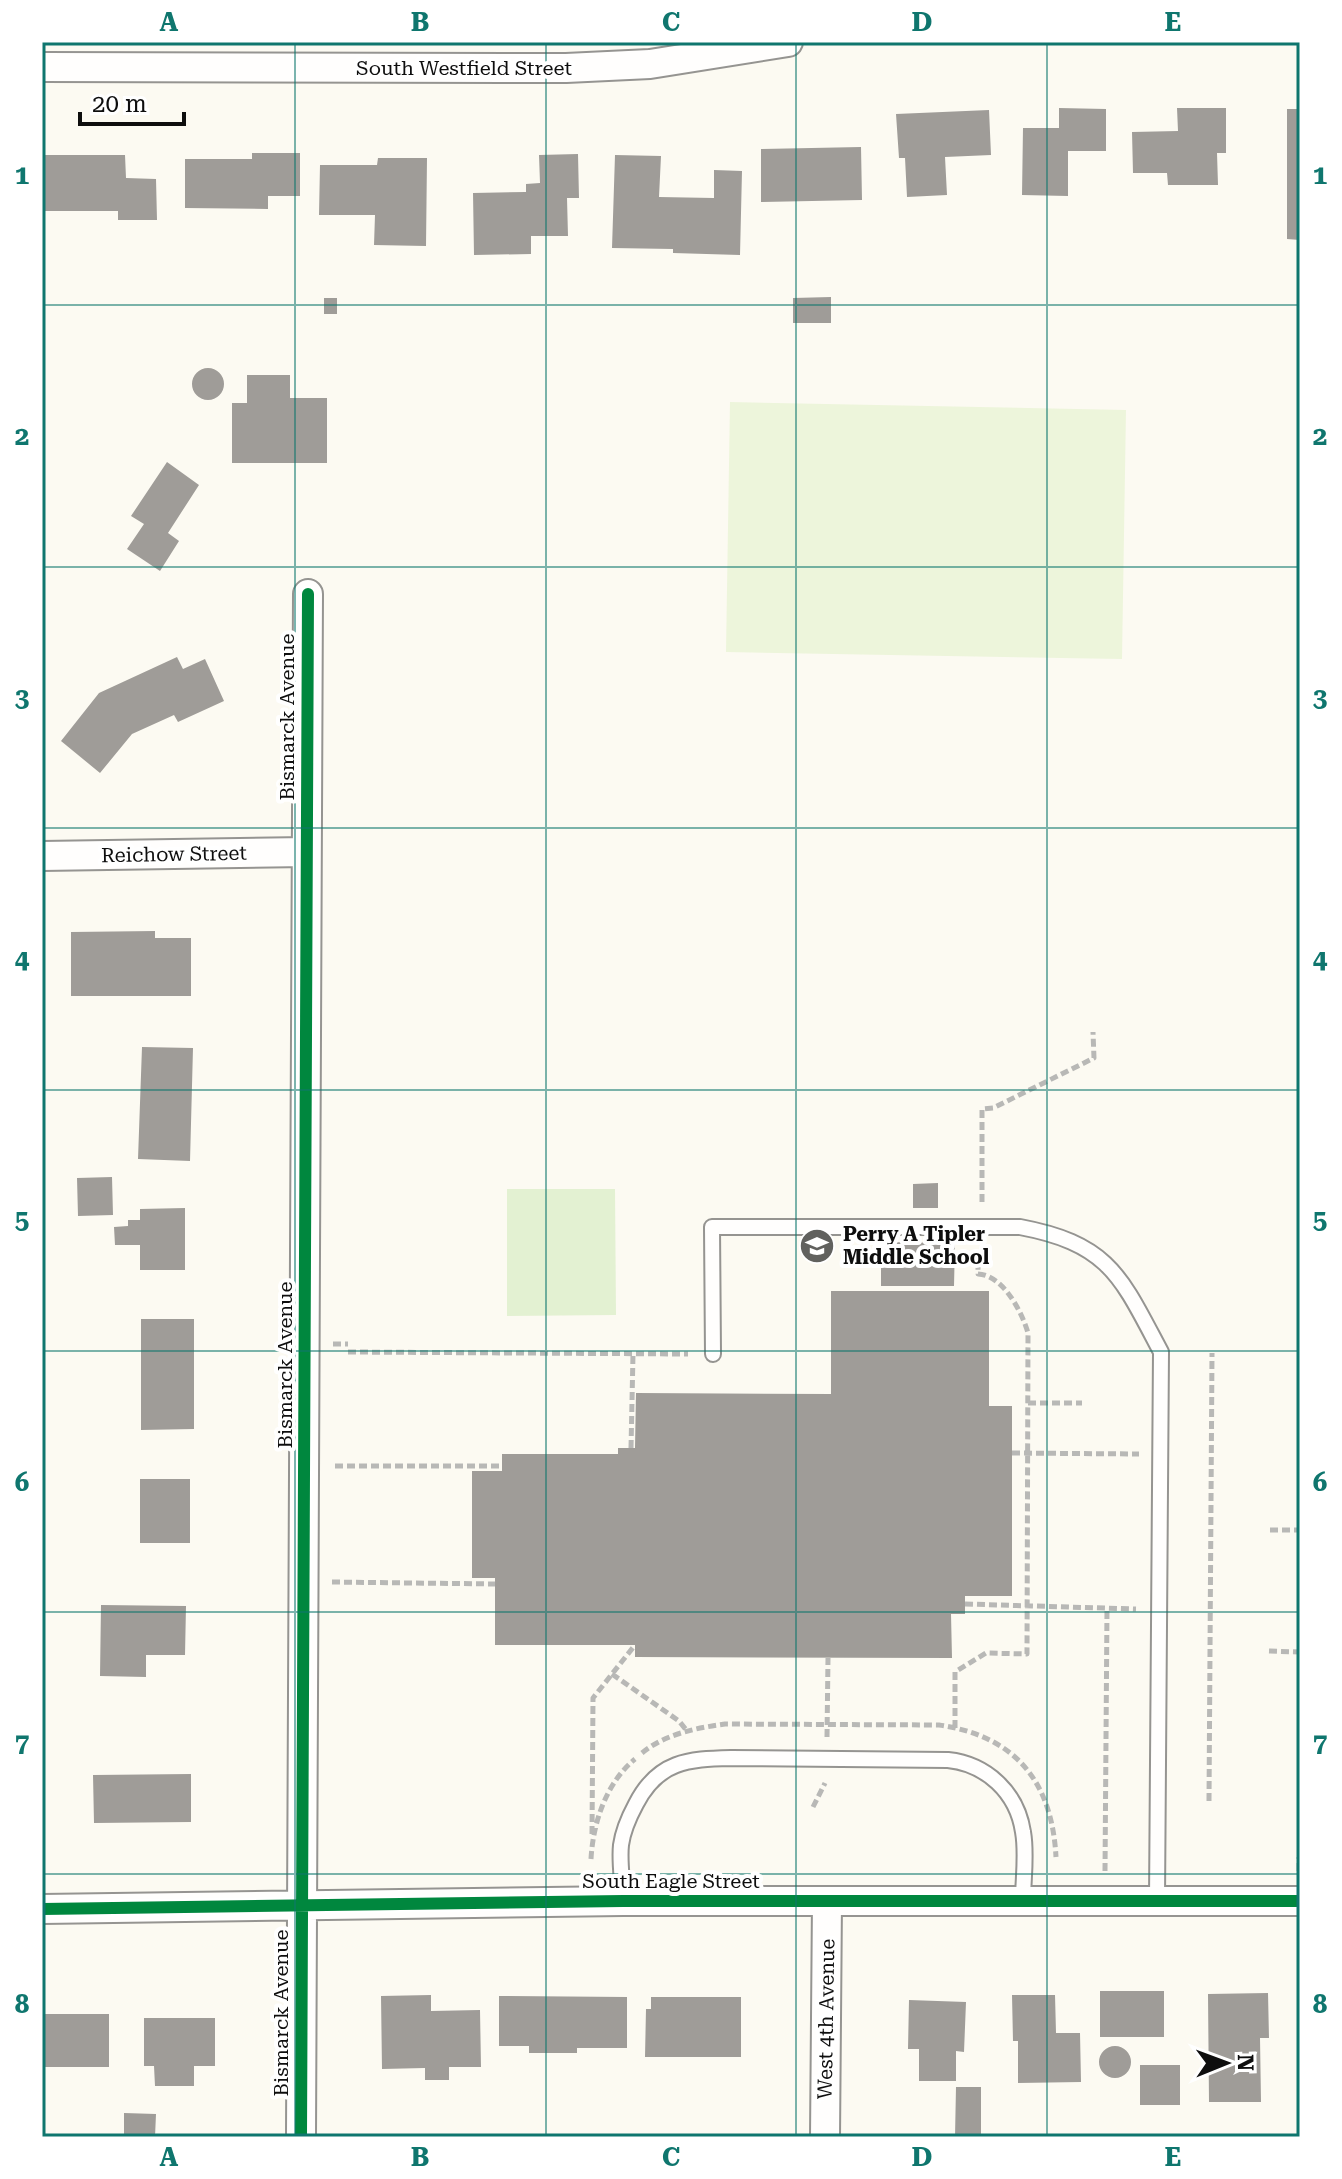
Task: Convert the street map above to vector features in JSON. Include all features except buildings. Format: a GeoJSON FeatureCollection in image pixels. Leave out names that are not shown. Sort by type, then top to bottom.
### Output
{"type":"FeatureCollection","features":[{"type":"Feature","properties":{"kind":"street","name":"South Westfield Street"},"geometry":{"type":"LineString","coordinates":[[42,67],[566,68],[650,64],[788,42]]}},
{"type":"Feature","properties":{"kind":"street","name":"Bismarck Avenue"},"geometry":{"type":"LineString","coordinates":[[301,2137],[308,594]]}},
{"type":"Feature","properties":{"kind":"street","name":"Reichow Street"},"geometry":{"type":"LineString","coordinates":[[42,856],[306,852]]}},
{"type":"Feature","properties":{"kind":"street","name":"South Eagle Street"},"geometry":{"type":"LineString","coordinates":[[42,1909],[623,1901],[1300,1901]]}},
{"type":"Feature","properties":{"kind":"street","name":"West 4th Avenue"},"geometry":{"type":"LineString","coordinates":[[825,2137],[827,1901]]}},
{"type":"Feature","properties":{"kind":"lane"},"geometry":{"type":"LineString","coordinates":[[713,1354],[712,1227],[1020,1227],[1071,1241],[1107,1264],[1126,1286],[1161,1352],[1157,1900]]}},
{"type":"Feature","properties":{"kind":"lane"},"geometry":{"type":"LineString","coordinates":[[623,1901],[621,1847],[625,1825],[651,1780],[677,1763],[731,1758],[948,1760],[978,1767],[1005,1789],[1023,1831],[1023,1901]]}},
{"type":"Feature","properties":{"kind":"path"},"geometry":{"type":"LineString","coordinates":[[955,1728],[955,1672],[986,1653],[1027,1654],[1028,1333],[1024,1320],[1003,1288],[985,1275],[978,1274],[978,1244],[982,1226],[982,1109],[993,1108],[1094,1058],[1093,1032]]}},
{"type":"Feature","properties":{"kind":"path"},"geometry":{"type":"LineString","coordinates":[[348,1352],[713,1354]]}},
{"type":"Feature","properties":{"kind":"path"},"geometry":{"type":"LineString","coordinates":[[1209,1801],[1212,1353]]}},
{"type":"Feature","properties":{"kind":"path"},"geometry":{"type":"LineString","coordinates":[[631,1448],[633,1354]]}},
{"type":"Feature","properties":{"kind":"path"},"geometry":{"type":"LineString","coordinates":[[1028,1403],[1082,1403]]}},
{"type":"Feature","properties":{"kind":"path"},"geometry":{"type":"LineString","coordinates":[[1012,1453],[1160,1454]]}},
{"type":"Feature","properties":{"kind":"path"},"geometry":{"type":"LineString","coordinates":[[304,1466],[502,1466]]}},
{"type":"Feature","properties":{"kind":"path"},"geometry":{"type":"LineString","coordinates":[[1270,1530],[1300,1530]]}},
{"type":"Feature","properties":{"kind":"path"},"geometry":{"type":"LineString","coordinates":[[303,1582],[495,1584]]}},
{"type":"Feature","properties":{"kind":"path"},"geometry":{"type":"LineString","coordinates":[[965,1604],[1159,1609]]}},
{"type":"Feature","properties":{"kind":"path"},"geometry":{"type":"LineString","coordinates":[[1105,1900],[1107,1608]]}},
{"type":"Feature","properties":{"kind":"path"},"geometry":{"type":"LineString","coordinates":[[592,1840],[593,1698],[635,1645]]}},
{"type":"Feature","properties":{"kind":"path"},"geometry":{"type":"LineString","coordinates":[[1269,1651],[1300,1652]]}},
{"type":"Feature","properties":{"kind":"path"},"geometry":{"type":"LineString","coordinates":[[612,1674],[679,1721],[687,1731]]}},
{"type":"Feature","properties":{"kind":"green space"},"geometry":{"type":"Polygon","coordinates":[[[730,402],[1126,410],[1122,659],[726,652],[730,402]]]}},
{"type":"Feature","properties":{"kind":"green space"},"geometry":{"type":"Polygon","coordinates":[[[507,1189],[615,1189],[616,1315],[507,1316],[507,1189]]]}},
{"type":"Feature","properties":{"kind":"cycle path"},"geometry":{"type":"LineString","coordinates":[[301,2137],[308,594]]}},
{"type":"Feature","properties":{"kind":"cycle path"},"geometry":{"type":"LineString","coordinates":[[42,1909],[623,1901],[1300,1901]]}},
{"type":"Feature","properties":{"kind":"place","name":"Perry A Tipler Middle School"},"geometry":{"type":"Point","coordinates":[817,1246]}}]}
